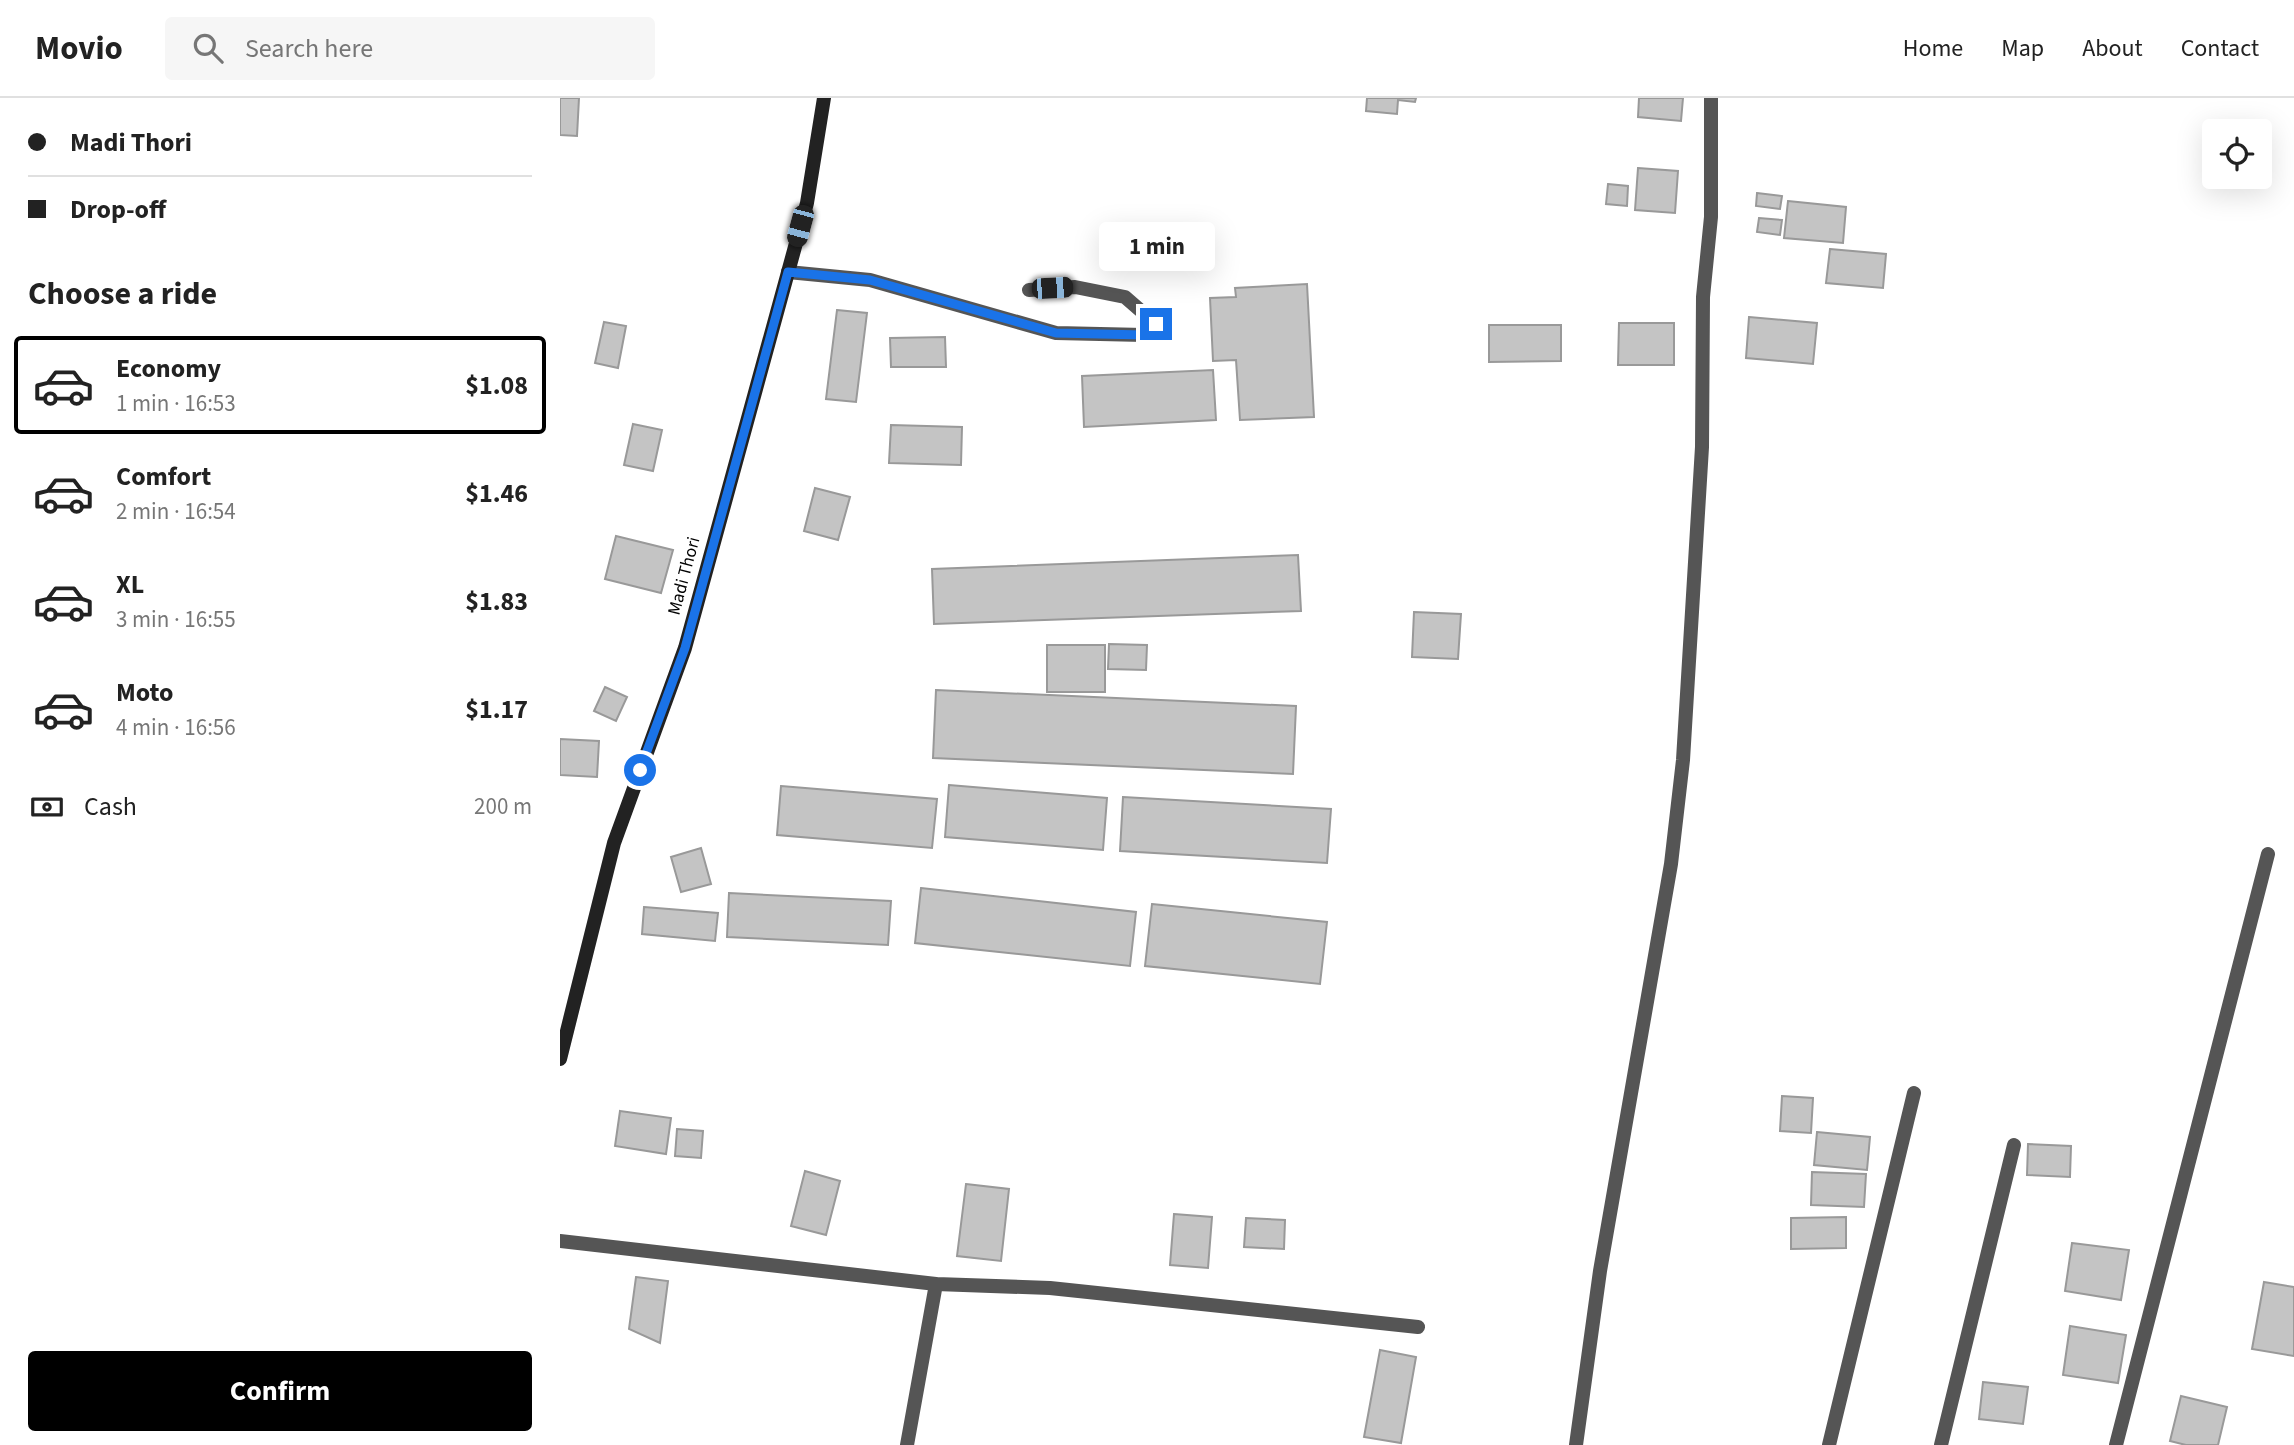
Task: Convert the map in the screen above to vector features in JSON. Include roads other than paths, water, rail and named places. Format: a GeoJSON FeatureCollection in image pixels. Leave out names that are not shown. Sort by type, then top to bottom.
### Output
{"type":"FeatureCollection","features":[{"type":"Feature","properties":{"kind":"main road","name":"Madi Thori"},"geometry":{"type":"LineString","coordinates":[[560,1059],[614,843],[685,648],[807,203],[824,98]]}},
{"type":"Feature","properties":{"kind":"street"},"geometry":{"type":"LineString","coordinates":[[1576,1445],[1600,1271],[1671,864],[1683,760],[1702,446],[1703,297],[1711,217],[1711,98]]}},
{"type":"Feature","properties":{"kind":"street"},"geometry":{"type":"LineString","coordinates":[[788,272],[870,280],[1056,333],[1144,335],[1156,324],[1125,297],[1075,287],[1029,290]]}},
{"type":"Feature","properties":{"kind":"street"},"geometry":{"type":"LineString","coordinates":[[2116,1445],[2268,854]]}},
{"type":"Feature","properties":{"kind":"street"},"geometry":{"type":"LineString","coordinates":[[1829,1445],[1914,1093]]}},
{"type":"Feature","properties":{"kind":"street"},"geometry":{"type":"LineString","coordinates":[[1941,1445],[2014,1145]]}},
{"type":"Feature","properties":{"kind":"street"},"geometry":{"type":"LineString","coordinates":[[560,1241],[936,1284],[1050,1288],[1418,1327]]}},
{"type":"Feature","properties":{"kind":"street"},"geometry":{"type":"LineString","coordinates":[[907,1445],[936,1284]]}}]}
